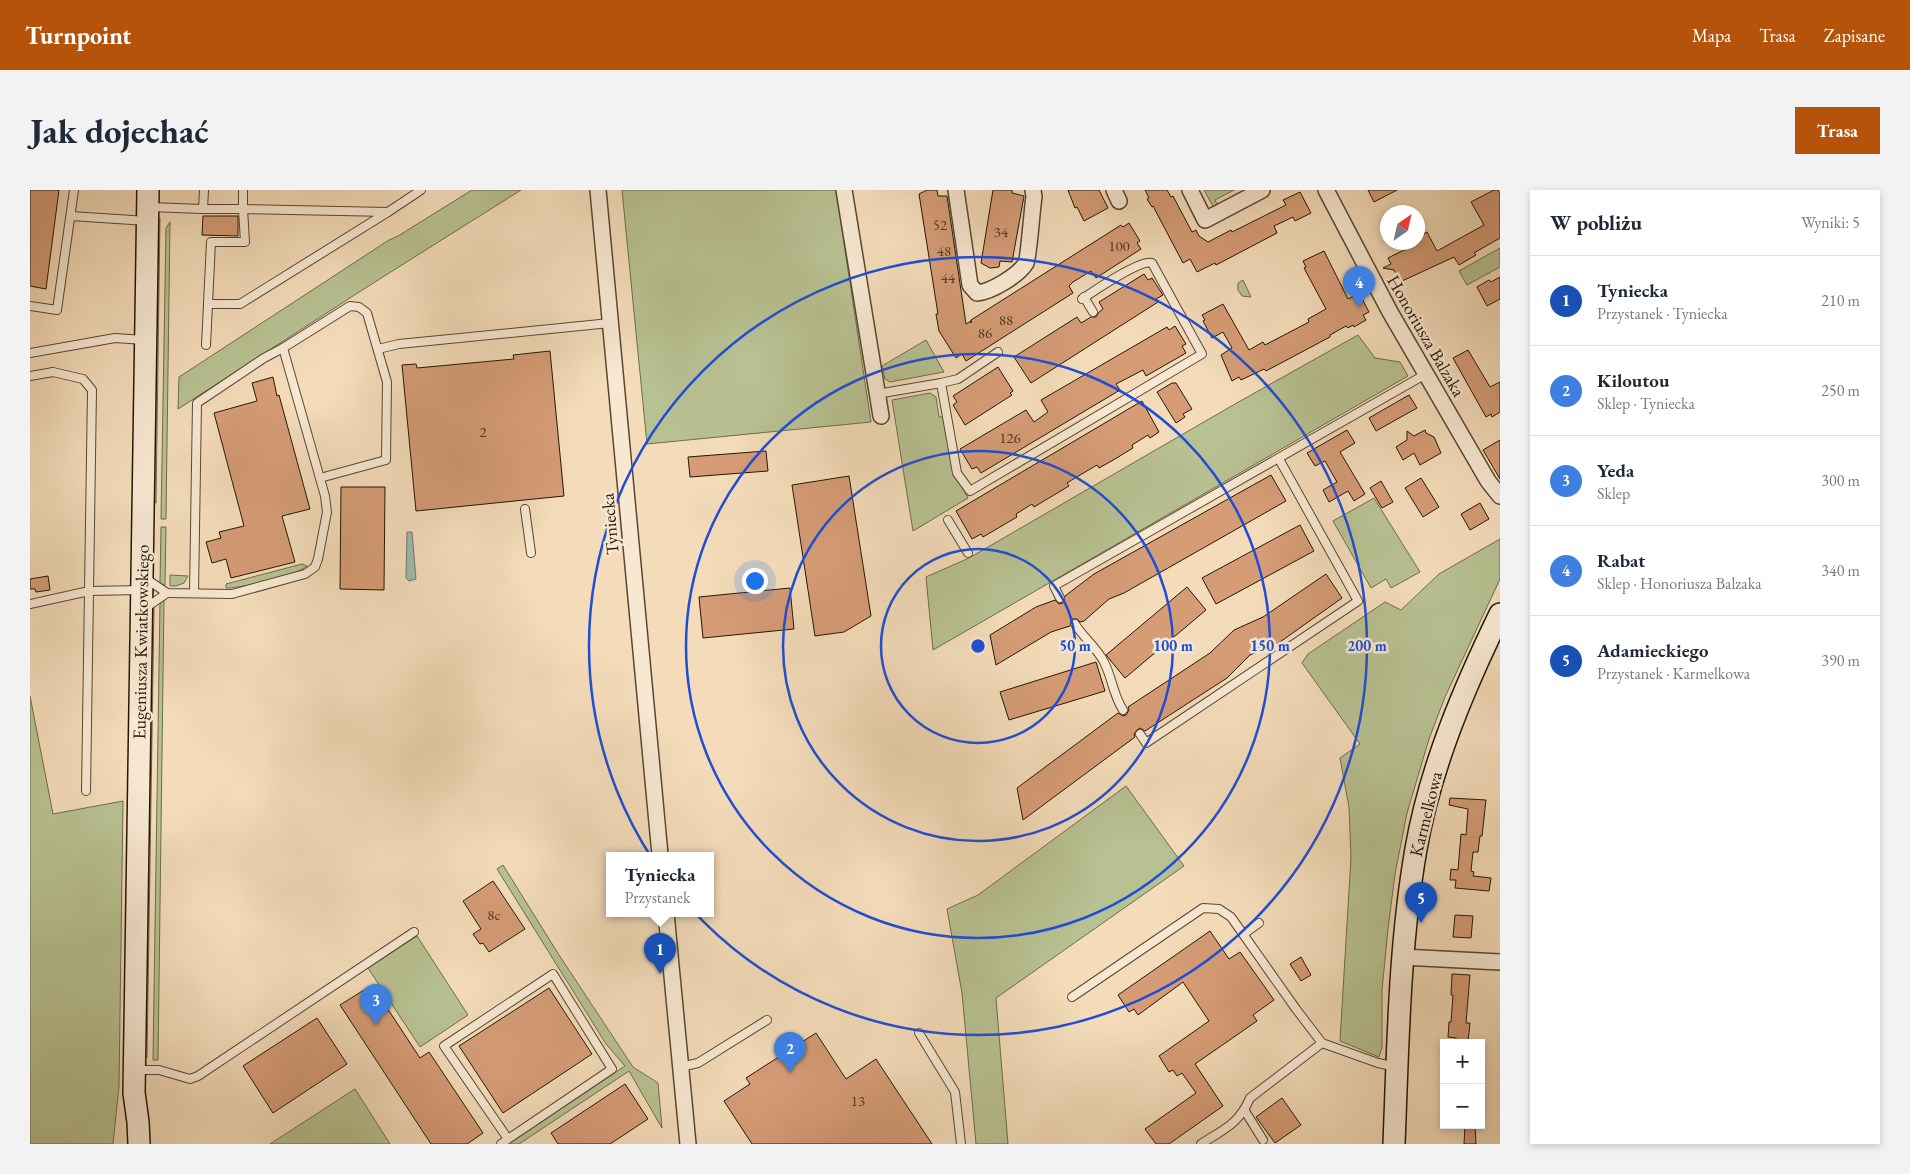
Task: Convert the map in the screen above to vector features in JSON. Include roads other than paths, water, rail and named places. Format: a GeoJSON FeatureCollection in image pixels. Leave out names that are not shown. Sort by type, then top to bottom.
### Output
{"type":"FeatureCollection","features":[{"type":"Feature","properties":{"kind":"main road","name":"Eugeniusza Kwiatkowskiego"},"geometry":{"type":"LineString","coordinates":[[139,1144],[134,1094],[134,1070],[147,206]]}},
{"type":"Feature","properties":{"kind":"main road","name":"Karmelkowa"},"geometry":{"type":"LineString","coordinates":[[1394,1144],[1402,957],[1416,847],[1443,749],[1473,671],[1500,614]]}},
{"type":"Feature","properties":{"kind":"main road","name":"Eugeniusza Kwiatkowskiego"},"geometry":{"type":"LineString","coordinates":[[126,1144],[134,1094]]}},
{"type":"Feature","properties":{"kind":"street","name":"Tyniecka"},"geometry":{"type":"LineString","coordinates":[[598,190],[660,852]]}},
{"type":"Feature","properties":{"kind":"street"},"geometry":{"type":"LineString","coordinates":[[844,190],[881,416]]}},
{"type":"Feature","properties":{"kind":"street"},"geometry":{"type":"LineString","coordinates":[[956,190],[970,285],[977,293],[987,292],[1012,277],[1026,262],[1034,197],[1033,190]]}},
{"type":"Feature","properties":{"kind":"street"},"geometry":{"type":"LineString","coordinates":[[1190,190],[1205,220],[1262,190]]}},
{"type":"Feature","properties":{"kind":"street","name":"Honoriusza Balzaka"},"geometry":{"type":"LineString","coordinates":[[1326,190],[1390,312],[1488,481],[1500,496]]}},
{"type":"Feature","properties":{"kind":"street"},"geometry":{"type":"LineString","coordinates":[[666,917],[688,1144]]}},
{"type":"Feature","properties":{"kind":"street"},"geometry":{"type":"LineString","coordinates":[[1402,957],[1500,962]]}},
{"type":"Feature","properties":{"kind":"lane"},"geometry":{"type":"LineString","coordinates":[[30,306],[57,310],[74,190]]}},
{"type":"Feature","properties":{"kind":"lane"},"geometry":{"type":"LineString","coordinates":[[203,210],[204,190]]}},
{"type":"Feature","properties":{"kind":"lane"},"geometry":{"type":"LineString","coordinates":[[206,345],[211,242],[245,242],[243,190]]}},
{"type":"Feature","properties":{"kind":"lane"},"geometry":{"type":"LineString","coordinates":[[404,190],[408,199]]}},
{"type":"Feature","properties":{"kind":"lane"},"geometry":{"type":"LineString","coordinates":[[208,304],[240,304],[421,190]]}},
{"type":"Feature","properties":{"kind":"lane"},"geometry":{"type":"LineString","coordinates":[[71,216],[147,206],[203,210],[388,212]]}},
{"type":"Feature","properties":{"kind":"lane"},"geometry":{"type":"LineString","coordinates":[[941,383],[957,472],[970,491],[1202,354],[1152,263],[1144,262],[1132,268],[1083,298],[1094,312]]}},
{"type":"Feature","properties":{"kind":"lane"},"geometry":{"type":"LineString","coordinates":[[194,593],[197,403],[264,358],[350,306],[359,307],[367,313],[387,382],[386,460],[320,478]]}},
{"type":"Feature","properties":{"kind":"lane"},"geometry":{"type":"LineString","coordinates":[[378,349],[399,344],[610,323]]}},
{"type":"Feature","properties":{"kind":"lane"},"geometry":{"type":"LineString","coordinates":[[30,354],[115,338],[146,340]]}},
{"type":"Feature","properties":{"kind":"lane"},"geometry":{"type":"LineString","coordinates":[[30,604],[89,591],[142,583],[167,593],[232,594],[305,574],[315,566],[327,512],[320,478],[283,348]]}},
{"type":"Feature","properties":{"kind":"lane"},"geometry":{"type":"LineString","coordinates":[[877,394],[941,383],[958,378],[998,352]]}},
{"type":"Feature","properties":{"kind":"lane"},"geometry":{"type":"LineString","coordinates":[[30,376],[53,372],[83,379],[92,390],[86,791]]}},
{"type":"Feature","properties":{"kind":"lane"},"geometry":{"type":"LineString","coordinates":[[1060,598],[1054,586],[1426,374]]}},
{"type":"Feature","properties":{"kind":"lane"},"geometry":{"type":"LineString","coordinates":[[1140,734],[1146,743],[1358,601],[1279,459]]}},
{"type":"Feature","properties":{"kind":"lane"},"geometry":{"type":"LineString","coordinates":[[525,509],[531,553]]}},
{"type":"Feature","properties":{"kind":"lane"},"geometry":{"type":"LineString","coordinates":[[948,520],[968,552]]}},
{"type":"Feature","properties":{"kind":"lane"},"geometry":{"type":"LineString","coordinates":[[141,612],[167,593]]}},
{"type":"Feature","properties":{"kind":"lane"},"geometry":{"type":"LineString","coordinates":[[1075,624],[1082,636],[1103,660],[1123,710]]}},
{"type":"Feature","properties":{"kind":"lane"},"geometry":{"type":"LineString","coordinates":[[1072,998],[1203,908],[1219,909],[1231,917],[1244,933],[1296,1009],[1322,1043],[1397,1068]]}},
{"type":"Feature","properties":{"kind":"lane"},"geometry":{"type":"LineString","coordinates":[[1244,933],[1259,923]]}},
{"type":"Feature","properties":{"kind":"lane"},"geometry":{"type":"LineString","coordinates":[[134,1070],[159,1070],[190,1080],[414,932]]}},
{"type":"Feature","properties":{"kind":"lane"},"geometry":{"type":"LineString","coordinates":[[553,974],[612,1069],[504,1142],[444,1046],[553,974]]}},
{"type":"Feature","properties":{"kind":"lane"},"geometry":{"type":"LineString","coordinates":[[680,1067],[698,1063],[767,1020]]}},
{"type":"Feature","properties":{"kind":"lane"},"geometry":{"type":"LineString","coordinates":[[919,1033],[955,1092],[961,1144]]}},
{"type":"Feature","properties":{"kind":"lane"},"geometry":{"type":"LineString","coordinates":[[1201,1144],[1239,1119],[1245,1111],[1250,1098],[1322,1043]]}},
{"type":"Feature","properties":{"kind":"lane"},"geometry":{"type":"LineString","coordinates":[[1245,1111],[1263,1140]]}},
{"type":"Feature","properties":{"kind":"place","name":"Rabat"},"geometry":{"type":"Point","coordinates":[1359,307]}},
{"type":"Feature","properties":{"kind":"place","name":"Adamieckiego"},"geometry":{"type":"Point","coordinates":[1421,923]}},
{"type":"Feature","properties":{"kind":"place","name":"Tyniecka"},"geometry":{"type":"Point","coordinates":[660,974]}},
{"type":"Feature","properties":{"kind":"place","name":"Yeda"},"geometry":{"type":"Point","coordinates":[376,1025]}},
{"type":"Feature","properties":{"kind":"place","name":"Kiloutou"},"geometry":{"type":"Point","coordinates":[790,1073]}}]}
